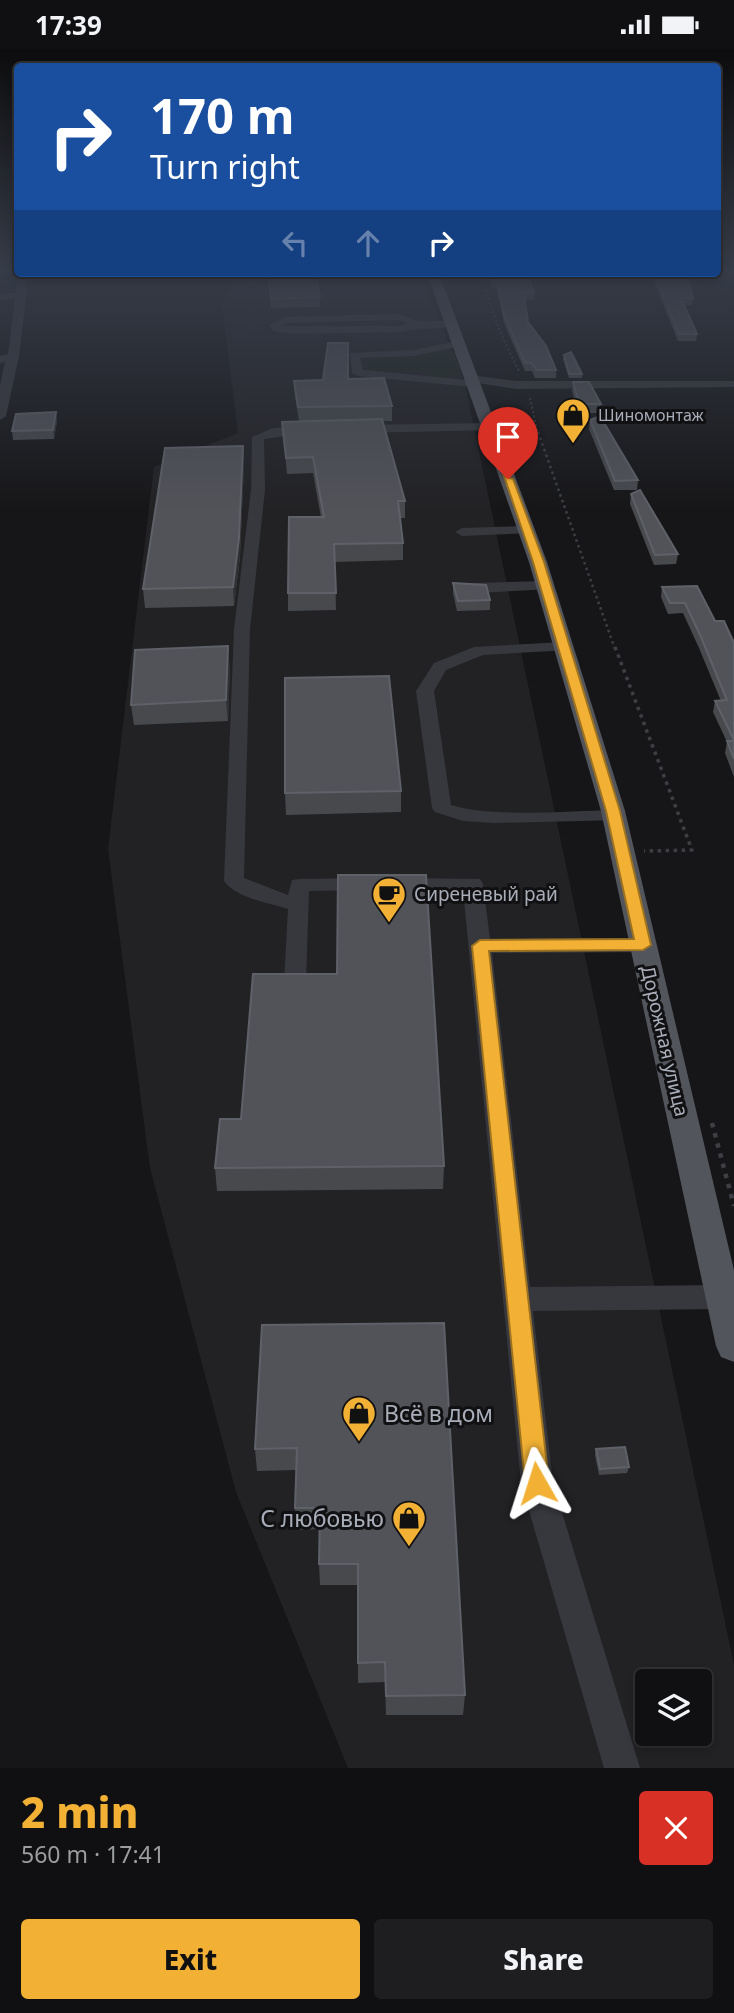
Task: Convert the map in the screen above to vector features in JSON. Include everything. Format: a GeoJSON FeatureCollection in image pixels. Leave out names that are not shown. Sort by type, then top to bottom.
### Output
{"type":"FeatureCollection","features":[{"type":"Feature","properties":{"kind":"main road","name":"Дорожная улица"},"geometry":{"type":"LineString","coordinates":[[460,349],[546,586],[614,816],[734,1346]]}},
{"type":"Feature","properties":{"kind":"street"},"geometry":{"type":"LineString","coordinates":[[432,349],[413,353],[354,355],[358,373],[526,385],[734,384]]}},
{"type":"Feature","properties":{"kind":"street"},"geometry":{"type":"LineString","coordinates":[[0,417],[6,359]]}},
{"type":"Feature","properties":{"kind":"street"},"geometry":{"type":"LineString","coordinates":[[298,905],[262,894],[234,881],[242,629],[258,490],[258,437],[290,429],[489,428]]}},
{"type":"Feature","properties":{"kind":"street"},"geometry":{"type":"LineString","coordinates":[[462,532],[527,530]]}},
{"type":"Feature","properties":{"kind":"street"},"geometry":{"type":"LineString","coordinates":[[475,588],[546,586]]}},
{"type":"Feature","properties":{"kind":"street"},"geometry":{"type":"LineString","coordinates":[[564,647],[480,650],[440,667],[425,691],[442,809],[463,815],[484,816],[614,816]]}},
{"type":"Feature","properties":{"kind":"street"},"geometry":{"type":"LineString","coordinates":[[295,982],[299,885],[473,884],[537,1483],[622,1768]]}},
{"type":"Feature","properties":{"kind":"street"},"geometry":{"type":"LineString","coordinates":[[480,946],[643,945]]}},
{"type":"Feature","properties":{"kind":"street"},"geometry":{"type":"LineString","coordinates":[[517,1299],[723,1297]]}},
{"type":"Feature","properties":{"kind":"path"},"geometry":{"type":"LineString","coordinates":[[508,349],[526,385],[546,460],[692,850],[640,851]]}},
{"type":"Feature","properties":{"kind":"shaded area"},"geometry":{"type":"Polygon","coordinates":[[[228,349],[451,349],[464,380],[734,1665],[734,1768],[348,1768],[236,1492],[150,1168],[108,849],[154,467],[238,433],[228,349]]]}},
{"type":"Feature","properties":{"kind":"shaded area"},"geometry":{"type":"Polygon","coordinates":[[[430,351],[454,352],[462,374],[442,378],[427,376],[425,370],[370,372],[367,358],[421,357],[421,354],[430,351]]]}},
{"type":"Feature","properties":{"kind":"building"},"geometry":{"type":"Polygon","coordinates":[[[327,349],[348,349],[348,379],[384,378],[392,406],[298,407],[294,381],[323,380],[327,349]]]}},
{"type":"Feature","properties":{"kind":"building"},"geometry":{"type":"Polygon","coordinates":[[[519,349],[547,349],[556,370],[536,370],[532,363],[525,363],[519,349]]]}},
{"type":"Feature","properties":{"kind":"building"},"geometry":{"type":"Polygon","coordinates":[[[571,352],[582,374],[569,374],[564,355],[571,352]]]}},
{"type":"Feature","properties":{"kind":"building"},"geometry":{"type":"Polygon","coordinates":[[[573,382],[589,382],[601,404],[579,404],[573,382]]]}},
{"type":"Feature","properties":{"kind":"building"},"geometry":{"type":"Polygon","coordinates":[[[56,412],[53,430],[12,431],[16,414],[56,412]]]}},
{"type":"Feature","properties":{"kind":"building"},"geometry":{"type":"Polygon","coordinates":[[[600,416],[638,480],[615,481],[590,420],[600,416]]]}},
{"type":"Feature","properties":{"kind":"building"},"geometry":{"type":"Polygon","coordinates":[[[382,419],[405,501],[398,501],[403,543],[334,544],[336,593],[288,593],[289,517],[324,517],[313,457],[286,458],[282,422],[382,419]]]}},
{"type":"Feature","properties":{"kind":"building"},"geometry":{"type":"Polygon","coordinates":[[[243,446],[239,538],[233,587],[143,589],[165,448],[243,446]]]}},
{"type":"Feature","properties":{"kind":"building"},"geometry":{"type":"Polygon","coordinates":[[[640,490],[678,554],[655,555],[631,494],[640,490]]]}},
{"type":"Feature","properties":{"kind":"building"},"geometry":{"type":"Polygon","coordinates":[[[453,583],[486,585],[490,600],[458,601],[453,583]]]}},
{"type":"Feature","properties":{"kind":"building"},"geometry":{"type":"Polygon","coordinates":[[[697,586],[715,621],[724,621],[734,643],[734,740],[715,701],[727,700],[685,603],[670,603],[662,587],[697,586]]]}},
{"type":"Feature","properties":{"kind":"building"},"geometry":{"type":"Polygon","coordinates":[[[228,646],[226,700],[131,705],[135,650],[228,646]]]}},
{"type":"Feature","properties":{"kind":"building"},"geometry":{"type":"Polygon","coordinates":[[[389,676],[401,791],[285,793],[285,678],[389,676]]]}},
{"type":"Feature","properties":{"kind":"building"},"geometry":{"type":"Polygon","coordinates":[[[727,741],[734,741],[734,759],[727,741]]]}},
{"type":"Feature","properties":{"kind":"building"},"geometry":{"type":"Polygon","coordinates":[[[338,875],[426,875],[444,1166],[215,1168],[220,1119],[241,1119],[253,974],[337,974],[338,875]]]}},
{"type":"Feature","properties":{"kind":"building"},"geometry":{"type":"Polygon","coordinates":[[[444,1323],[465,1695],[386,1696],[385,1662],[358,1663],[358,1564],[319,1564],[320,1508],[295,1508],[297,1448],[255,1449],[262,1325],[444,1323]]]}},
{"type":"Feature","properties":{"kind":"building"},"geometry":{"type":"Polygon","coordinates":[[[625,1447],[629,1467],[600,1469],[596,1449],[625,1447]]]}},
{"type":"Feature","properties":{"kind":"place","name":"Шиномонтаж"},"geometry":{"type":"Point","coordinates":[573,445]}},
{"type":"Feature","properties":{"kind":"place","name":"Сиреневый рай"},"geometry":{"type":"Point","coordinates":[389,924]}},
{"type":"Feature","properties":{"kind":"place","name":"Всё в дом"},"geometry":{"type":"Point","coordinates":[359,1443]}},
{"type":"Feature","properties":{"kind":"place","name":"С любовью"},"geometry":{"type":"Point","coordinates":[409,1548]}},
{"type":"Feature","properties":{"kind":"route"},"geometry":{"type":"LineString","coordinates":[[508,479],[538,562],[613,811],[643,945],[480,946],[537,1483]]}}]}
